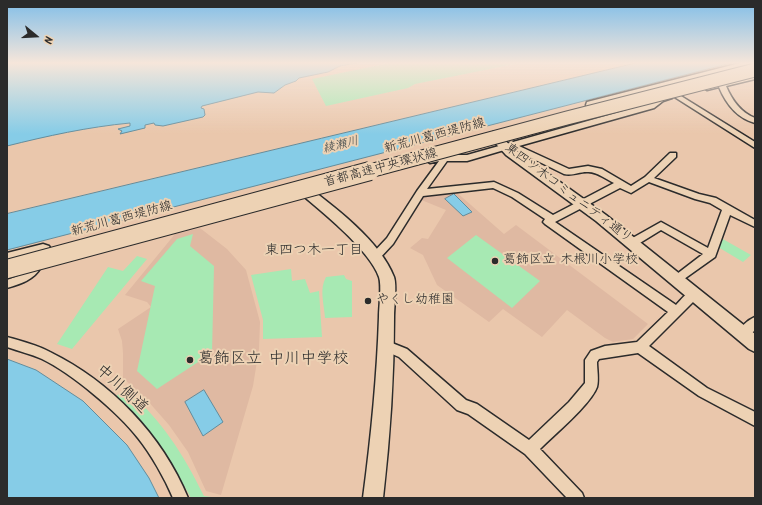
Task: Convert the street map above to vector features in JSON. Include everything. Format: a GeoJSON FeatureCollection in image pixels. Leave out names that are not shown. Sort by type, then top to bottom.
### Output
{"type":"FeatureCollection","features":[{"type":"Feature","properties":{"kind":"highway","name":"首都高速中央環状線"},"geometry":{"type":"LineString","coordinates":[[7,260],[213,207],[660,87]]}},
{"type":"Feature","properties":{"kind":"highway","name":"首都高速中央環状線"},"geometry":{"type":"LineString","coordinates":[[7,267],[692,87]]}},
{"type":"Feature","properties":{"kind":"highway"},"geometry":{"type":"LineString","coordinates":[[672,92],[697,87]]}},
{"type":"Feature","properties":{"kind":"main road","name":"新荒川葛西堤防線"},"geometry":{"type":"LineString","coordinates":[[7,267],[446,155],[493,135],[672,92],[689,87]]}},
{"type":"Feature","properties":{"kind":"main road","name":"東四ツ木コミュニティ通り"},"geometry":{"type":"LineString","coordinates":[[493,135],[632,243],[755,344]]}},
{"type":"Feature","properties":{"kind":"main road"},"geometry":{"type":"LineString","coordinates":[[304,190],[375,256],[387,279],[387,346],[380,441],[373,498]]}},
{"type":"Feature","properties":{"kind":"street"},"geometry":{"type":"LineString","coordinates":[[375,256],[390,241],[446,155],[467,158],[651,106],[672,92],[711,87]]}},
{"type":"Feature","properties":{"kind":"street"},"geometry":{"type":"LineString","coordinates":[[723,87],[732,105],[742,116],[755,121]]}},
{"type":"Feature","properties":{"kind":"street"},"geometry":{"type":"LineString","coordinates":[[672,92],[755,146]]}},
{"type":"Feature","properties":{"kind":"street"},"geometry":{"type":"LineString","coordinates":[[509,146],[573,174],[588,169],[605,174],[631,190],[648,179],[673,155]]}},
{"type":"Feature","properties":{"kind":"street"},"geometry":{"type":"LineString","coordinates":[[648,179],[698,197],[712,200],[726,210],[755,224]]}},
{"type":"Feature","properties":{"kind":"street"},"geometry":{"type":"LineString","coordinates":[[620,184],[548,222],[676,311]]}},
{"type":"Feature","properties":{"kind":"street"},"geometry":{"type":"LineString","coordinates":[[420,193],[494,185],[514,195],[552,220]]}},
{"type":"Feature","properties":{"kind":"street"},"geometry":{"type":"LineString","coordinates":[[7,267],[36,267],[304,190]]}},
{"type":"Feature","properties":{"kind":"street"},"geometry":{"type":"LineString","coordinates":[[677,280],[711,254],[726,210]]}},
{"type":"Feature","properties":{"kind":"street"},"geometry":{"type":"LineString","coordinates":[[632,243],[661,226],[711,254]]}},
{"type":"Feature","properties":{"kind":"street"},"geometry":{"type":"LineString","coordinates":[[7,284],[29,275],[36,267]]}},
{"type":"Feature","properties":{"kind":"street"},"geometry":{"type":"LineString","coordinates":[[530,449],[574,407],[591,385],[591,360],[595,355],[605,352],[640,347],[694,294]]}},
{"type":"Feature","properties":{"kind":"street"},"geometry":{"type":"LineString","coordinates":[[743,334],[755,322]]}},
{"type":"Feature","properties":{"kind":"street","name":"中川側道"},"geometry":{"type":"LineString","coordinates":[[7,342],[45,356],[61,364],[85,380],[114,404],[143,433],[172,479],[181,498]]}},
{"type":"Feature","properties":{"kind":"street"},"geometry":{"type":"LineString","coordinates":[[387,346],[403,353],[462,405],[472,409],[530,449],[577,498]]}},
{"type":"Feature","properties":{"kind":"street"},"geometry":{"type":"LineString","coordinates":[[640,347],[703,392],[755,419]]}},
{"type":"Feature","properties":{"kind":"shaded area","name":"葛飾区立 木根川小学校"},"geometry":{"type":"Polygon","coordinates":[[[455,191],[504,234],[516,225],[648,324],[633,339],[613,342],[605,338],[567,310],[542,337],[503,309],[489,322],[437,285],[423,255],[410,248],[422,238],[428,239],[446,210],[419,199],[422,194],[455,191]]]}},
{"type":"Feature","properties":{"kind":"shaded area","name":"葛飾区立 中川中学校"},"geometry":{"type":"Polygon","coordinates":[[[200,228],[227,249],[246,270],[260,322],[259,349],[253,386],[221,495],[206,491],[188,452],[169,425],[147,400],[123,378],[122,341],[118,329],[151,307],[147,302],[125,295],[175,234],[200,228]]]}},
{"type":"Feature","properties":{"kind":"green space"},"geometry":{"type":"Polygon","coordinates":[[[316,87],[411,87],[408,88],[326,106],[316,87]]]}},
{"type":"Feature","properties":{"kind":"green space"},"geometry":{"type":"Polygon","coordinates":[[[193,234],[190,246],[214,266],[212,353],[157,389],[137,371],[155,286],[141,281],[177,239],[193,234]]]}},
{"type":"Feature","properties":{"kind":"green space"},"geometry":{"type":"Polygon","coordinates":[[[476,235],[540,281],[512,308],[447,258],[476,235]]]}},
{"type":"Feature","properties":{"kind":"green space"},"geometry":{"type":"Polygon","coordinates":[[[721,238],[751,255],[743,262],[718,247],[721,238]]]}},
{"type":"Feature","properties":{"kind":"green space"},"geometry":{"type":"Polygon","coordinates":[[[137,256],[147,259],[72,349],[57,344],[108,267],[123,271],[137,256]]]}},
{"type":"Feature","properties":{"kind":"green space"},"geometry":{"type":"Polygon","coordinates":[[[291,269],[292,281],[305,279],[310,293],[319,291],[322,337],[263,339],[263,320],[251,275],[291,269]]]}},
{"type":"Feature","properties":{"kind":"green space"},"geometry":{"type":"Polygon","coordinates":[[[344,275],[346,279],[352,281],[352,317],[325,318],[322,292],[326,277],[344,275]]]}},
{"type":"Feature","properties":{"kind":"green space"},"geometry":{"type":"Polygon","coordinates":[[[126,389],[151,413],[171,438],[188,465],[204,496],[219,498],[191,498],[158,444],[138,420],[115,397],[126,389]]]}},
{"type":"Feature","properties":{"kind":"water"},"geometry":{"type":"Polygon","coordinates":[[[7,87],[283,87],[274,93],[258,92],[202,106],[201,108],[204,109],[205,115],[203,117],[163,126],[155,125],[154,123],[145,125],[145,128],[120,134],[122,131],[118,129],[130,126],[130,123],[83,129],[7,146],[7,87]]]}},
{"type":"Feature","properties":{"kind":"water","name":"綾瀬川"},"geometry":{"type":"Polygon","coordinates":[[[538,87],[640,87],[7,250],[7,214],[538,87]]]}},
{"type":"Feature","properties":{"kind":"water"},"geometry":{"type":"Polygon","coordinates":[[[454,194],[472,212],[463,216],[445,199],[454,194]]]}},
{"type":"Feature","properties":{"kind":"water"},"geometry":{"type":"Polygon","coordinates":[[[7,359],[36,370],[83,401],[127,445],[149,478],[159,498],[7,498],[7,359]]]}},
{"type":"Feature","properties":{"kind":"water"},"geometry":{"type":"Polygon","coordinates":[[[204,390],[223,422],[203,436],[185,402],[204,390]]]}},
{"type":"Feature","properties":{"kind":"place","name":"葛飾区立 木根川小学校"},"geometry":{"type":"Point","coordinates":[495,261]}},
{"type":"Feature","properties":{"kind":"place","name":"やくし幼稚園"},"geometry":{"type":"Point","coordinates":[368,301]}},
{"type":"Feature","properties":{"kind":"place","name":"葛飾区立 中川中学校"},"geometry":{"type":"Point","coordinates":[190,360]}},
{"type":"Feature","properties":{"kind":"district","name":"東四つ木一丁目"},"geometry":{"type":"Point","coordinates":[314,252]}}]}
